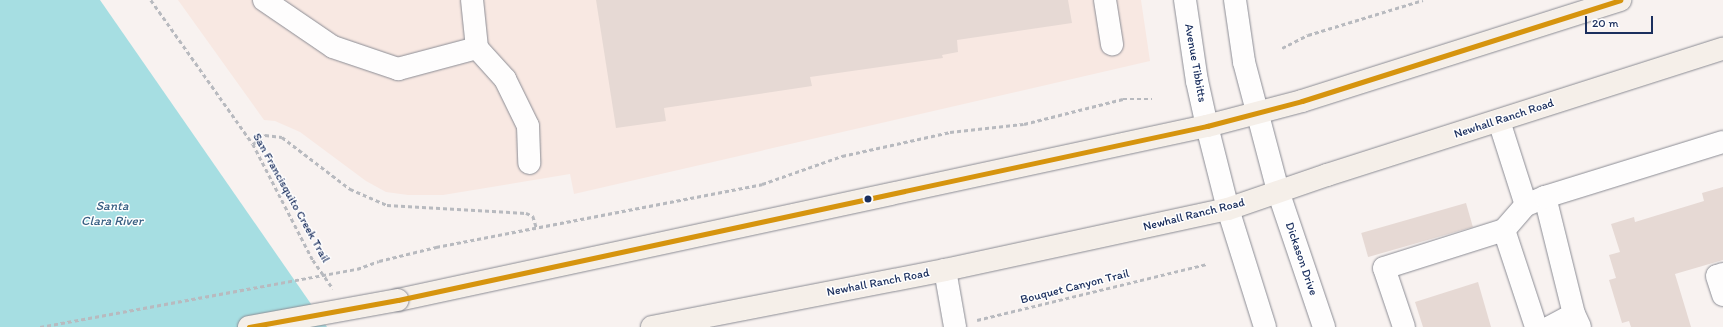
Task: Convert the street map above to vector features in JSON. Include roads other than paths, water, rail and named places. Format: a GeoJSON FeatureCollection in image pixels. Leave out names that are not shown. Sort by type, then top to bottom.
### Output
{"type":"FeatureCollection","features":[{"type":"Feature","properties":{"kind":"main road"},"geometry":{"type":"LineString","coordinates":[[250,327],[398,300],[1208,126],[1302,101],[1620,0]]}},
{"type":"Feature","properties":{"kind":"main road","name":"Newhall Ranch Road"},"geometry":{"type":"LineString","coordinates":[[652,327],[945,270],[1228,209],[1723,49]]}},
{"type":"Feature","properties":{"kind":"street"},"geometry":{"type":"LineString","coordinates":[[264,0],[333,47],[398,69],[477,48]]}},
{"type":"Feature","properties":{"kind":"street"},"geometry":{"type":"LineString","coordinates":[[472,0],[477,48],[505,79],[528,126],[529,163]]}},
{"type":"Feature","properties":{"kind":"street"},"geometry":{"type":"LineString","coordinates":[[1105,0],[1112,44]]}},
{"type":"Feature","properties":{"kind":"street","name":"Avenue Tibbitts"},"geometry":{"type":"LineString","coordinates":[[1185,0],[1197,81],[1228,209]]}},
{"type":"Feature","properties":{"kind":"street"},"geometry":{"type":"LineString","coordinates":[[1235,0],[1244,62],[1257,112]]}},
{"type":"Feature","properties":{"kind":"street","name":"Dickason Drive"},"geometry":{"type":"LineString","coordinates":[[1257,112],[1278,192],[1324,327]]}},
{"type":"Feature","properties":{"kind":"street"},"geometry":{"type":"LineString","coordinates":[[1498,121],[1536,201],[1577,321],[1550,327]]}},
{"type":"Feature","properties":{"kind":"street"},"geometry":{"type":"LineString","coordinates":[[1404,327],[1384,268],[1504,230],[1536,201],[1723,142]]}},
{"type":"Feature","properties":{"kind":"street"},"geometry":{"type":"LineString","coordinates":[[1228,209],[1265,327]]}},
{"type":"Feature","properties":{"kind":"street"},"geometry":{"type":"LineString","coordinates":[[1504,230],[1536,327]]}},
{"type":"Feature","properties":{"kind":"street"},"geometry":{"type":"LineString","coordinates":[[945,270],[955,326]]}},
{"type":"Feature","properties":{"kind":"street"},"geometry":{"type":"LineString","coordinates":[[1723,274],[1717,276],[1723,295]]}},
{"type":"Feature","properties":{"kind":"water","name":"Santa Clara River"},"geometry":{"type":"Polygon","coordinates":[[[0,0],[100,0],[327,327],[0,327],[0,0]]]}}]}
